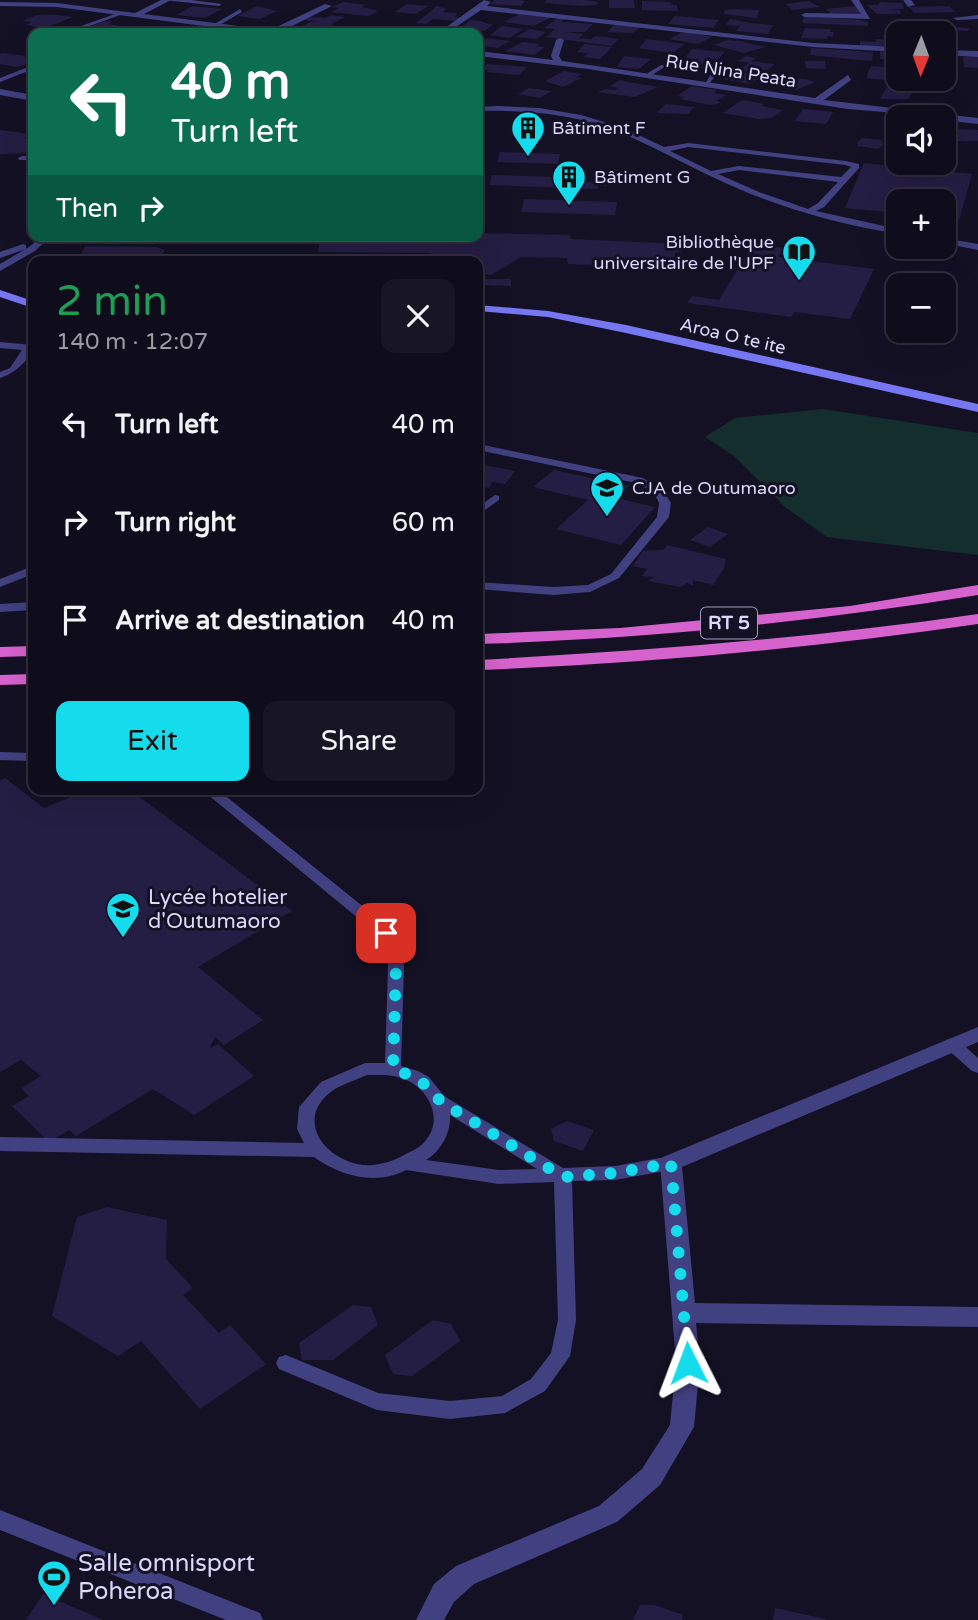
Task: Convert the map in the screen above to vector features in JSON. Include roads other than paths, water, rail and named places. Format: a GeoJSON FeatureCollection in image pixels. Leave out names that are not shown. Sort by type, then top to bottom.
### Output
{"type":"FeatureCollection","features":[{"type":"Feature","properties":{"kind":"highway","name":"RT 5"},"geometry":{"type":"LineString","coordinates":[[483,639],[620,633],[850,611],[978,590]]}},
{"type":"Feature","properties":{"kind":"highway","name":"RT 5"},"geometry":{"type":"LineString","coordinates":[[483,665],[755,648],[886,634],[978,619]]}},
{"type":"Feature","properties":{"kind":"highway"},"geometry":{"type":"LineString","coordinates":[[0,652],[28,651]]}},
{"type":"Feature","properties":{"kind":"highway"},"geometry":{"type":"LineString","coordinates":[[0,680],[28,679]]}},
{"type":"Feature","properties":{"kind":"main road"},"geometry":{"type":"LineString","coordinates":[[0,292],[28,304]]}},
{"type":"Feature","properties":{"kind":"main road"},"geometry":{"type":"LineString","coordinates":[[0,307],[28,306]]}},
{"type":"Feature","properties":{"kind":"main road","name":"Aroa O te ite"},"geometry":{"type":"LineString","coordinates":[[483,308],[548,314],[626,329],[978,408]]}},
{"type":"Feature","properties":{"kind":"street"},"geometry":{"type":"LineString","coordinates":[[134,16],[167,0]]}},
{"type":"Feature","properties":{"kind":"street"},"geometry":{"type":"LineString","coordinates":[[449,28],[491,0]]}},
{"type":"Feature","properties":{"kind":"street"},"geometry":{"type":"LineString","coordinates":[[501,9],[529,8],[538,0]]}},
{"type":"Feature","properties":{"kind":"street"},"geometry":{"type":"LineString","coordinates":[[805,15],[867,17],[855,0]]}},
{"type":"Feature","properties":{"kind":"street"},"geometry":{"type":"LineString","coordinates":[[0,4],[57,5],[230,28]]}},
{"type":"Feature","properties":{"kind":"street"},"geometry":{"type":"LineString","coordinates":[[279,28],[328,6]]}},
{"type":"Feature","properties":{"kind":"street"},"geometry":{"type":"LineString","coordinates":[[478,8],[813,45],[886,49]]}},
{"type":"Feature","properties":{"kind":"street"},"geometry":{"type":"LineString","coordinates":[[957,18],[978,17]]}},
{"type":"Feature","properties":{"kind":"street"},"geometry":{"type":"LineString","coordinates":[[559,63],[555,56],[560,40]]}},
{"type":"Feature","properties":{"kind":"street"},"geometry":{"type":"LineString","coordinates":[[956,53],[978,54]]}},
{"type":"Feature","properties":{"kind":"street","name":"Rue Nina Peata"},"geometry":{"type":"LineString","coordinates":[[483,55],[710,79],[817,101],[978,121]]}},
{"type":"Feature","properties":{"kind":"street"},"geometry":{"type":"LineString","coordinates":[[817,101],[848,78]]}},
{"type":"Feature","properties":{"kind":"street"},"geometry":{"type":"LineString","coordinates":[[0,92],[28,97]]}},
{"type":"Feature","properties":{"kind":"street"},"geometry":{"type":"LineString","coordinates":[[430,1620],[444,1593],[465,1575],[608,1514],[651,1477],[682,1427],[688,1363],[686,1313],[671,1163],[978,1034]]}},
{"type":"Feature","properties":{"kind":"street"},"geometry":{"type":"LineString","coordinates":[[686,1313],[978,1317]]}},
{"type":"Feature","properties":{"kind":"lane"},"geometry":{"type":"LineString","coordinates":[[167,0],[219,4]]}},
{"type":"Feature","properties":{"kind":"lane"},"geometry":{"type":"LineString","coordinates":[[215,26],[240,11]]}},
{"type":"Feature","properties":{"kind":"lane"},"geometry":{"type":"LineString","coordinates":[[79,28],[120,14]]}},
{"type":"Feature","properties":{"kind":"lane"},"geometry":{"type":"LineString","coordinates":[[650,74],[663,66]]}},
{"type":"Feature","properties":{"kind":"lane"},"geometry":{"type":"LineString","coordinates":[[0,80],[28,69]]}},
{"type":"Feature","properties":{"kind":"lane"},"geometry":{"type":"LineString","coordinates":[[483,109],[513,108],[617,129],[774,200],[830,218],[886,230]]}},
{"type":"Feature","properties":{"kind":"lane"},"geometry":{"type":"LineString","coordinates":[[661,150],[688,145],[856,166],[821,205],[810,211]]}},
{"type":"Feature","properties":{"kind":"lane"},"geometry":{"type":"LineString","coordinates":[[22,158],[28,158]]}},
{"type":"Feature","properties":{"kind":"lane"},"geometry":{"type":"LineString","coordinates":[[711,173],[739,168],[843,180]]}},
{"type":"Feature","properties":{"kind":"lane"},"geometry":{"type":"LineString","coordinates":[[0,255],[35,242]]}},
{"type":"Feature","properties":{"kind":"lane"},"geometry":{"type":"LineString","coordinates":[[0,268],[40,242]]}},
{"type":"Feature","properties":{"kind":"lane"},"geometry":{"type":"LineString","coordinates":[[956,243],[978,247]]}},
{"type":"Feature","properties":{"kind":"lane"},"geometry":{"type":"LineString","coordinates":[[0,345],[28,348]]}},
{"type":"Feature","properties":{"kind":"lane"},"geometry":{"type":"LineString","coordinates":[[0,375],[13,370],[28,352]]}},
{"type":"Feature","properties":{"kind":"lane"},"geometry":{"type":"LineString","coordinates":[[483,448],[639,480],[658,490],[665,503],[663,517],[632,558],[615,576],[590,588],[553,591],[483,586]]}},
{"type":"Feature","properties":{"kind":"lane"},"geometry":{"type":"LineString","coordinates":[[483,508],[495,498]]}},
{"type":"Feature","properties":{"kind":"lane"},"geometry":{"type":"LineString","coordinates":[[0,583],[28,572]]}},
{"type":"Feature","properties":{"kind":"lane"},"geometry":{"type":"LineString","coordinates":[[0,608],[28,606]]}},
{"type":"Feature","properties":{"kind":"lane"},"geometry":{"type":"LineString","coordinates":[[0,756],[28,757]]}},
{"type":"Feature","properties":{"kind":"lane"},"geometry":{"type":"LineString","coordinates":[[215,795],[386,933],[394,945],[396,966],[393,1069]]}},
{"type":"Feature","properties":{"kind":"lane"},"geometry":{"type":"LineString","coordinates":[[953,1044],[978,1068]]}},
{"type":"Feature","properties":{"kind":"lane"},"geometry":{"type":"LineString","coordinates":[[440,1101],[443,1118],[439,1136],[426,1152],[407,1164],[383,1171],[357,1171],[333,1163],[315,1150],[305,1131],[306,1110],[317,1090],[339,1076],[365,1069],[393,1069],[413,1076],[429,1087],[440,1101],[563,1177]]}},
{"type":"Feature","properties":{"kind":"lane"},"geometry":{"type":"LineString","coordinates":[[0,1144],[315,1150]]}},
{"type":"Feature","properties":{"kind":"lane"},"geometry":{"type":"LineString","coordinates":[[407,1164],[499,1177],[563,1177],[615,1173],[671,1163]]}},
{"type":"Feature","properties":{"kind":"lane"},"geometry":{"type":"LineString","coordinates":[[286,1363],[377,1401],[450,1410],[505,1404],[538,1385],[560,1356],[568,1320],[563,1177]]}},
{"type":"Feature","properties":{"kind":"lane"},"geometry":{"type":"LineString","coordinates":[[0,1520],[252,1620]]}},
{"type":"Feature","properties":{"kind":"place","name":"Bâtiment F"},"geometry":{"type":"Point","coordinates":[528,158]}},
{"type":"Feature","properties":{"kind":"place","name":"Bâtiment G"},"geometry":{"type":"Point","coordinates":[569,207]}},
{"type":"Feature","properties":{"kind":"place","name":"Bibliothèque universitaire de l'UPF"},"geometry":{"type":"Point","coordinates":[799,282]}},
{"type":"Feature","properties":{"kind":"place","name":"CJA de Outumaoro"},"geometry":{"type":"Point","coordinates":[607,518]}},
{"type":"Feature","properties":{"kind":"place","name":"Lycée hotelier d'Outumaoro"},"geometry":{"type":"Point","coordinates":[123,939]}},
{"type":"Feature","properties":{"kind":"place","name":"Salle omnisport Poheroa"},"geometry":{"type":"Point","coordinates":[54,1607]}}]}
